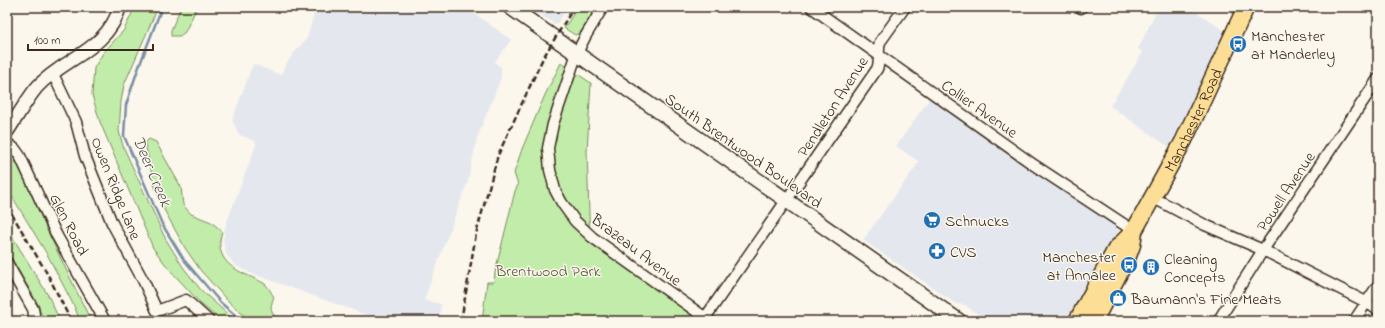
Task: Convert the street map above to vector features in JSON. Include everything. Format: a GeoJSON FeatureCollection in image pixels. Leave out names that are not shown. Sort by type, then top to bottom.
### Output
{"type":"FeatureCollection","features":[{"type":"Feature","properties":{"kind":"main road","name":"South Brentwood Boulevard"},"geometry":{"type":"LineString","coordinates":[[510,7],[959,321]]}},
{"type":"Feature","properties":{"kind":"main road","name":"Manchester Road"},"geometry":{"type":"LineString","coordinates":[[1077,321],[1116,249],[1134,231],[1186,136],[1246,7]]}},
{"type":"Feature","properties":{"kind":"main road","name":"Manchester Road"},"geometry":{"type":"LineString","coordinates":[[1094,321],[1128,256],[1132,246],[1134,231]]}},
{"type":"Feature","properties":{"kind":"street"},"geometry":{"type":"LineString","coordinates":[[7,132],[38,87],[53,74],[101,39],[116,20],[120,7]]}},
{"type":"Feature","properties":{"kind":"street","name":"Brazeau Avenue"},"geometry":{"type":"LineString","coordinates":[[603,7],[584,37],[577,53],[553,124],[548,148],[550,170],[555,190],[575,221],[592,237],[708,320]]}},
{"type":"Feature","properties":{"kind":"street","name":"Collier Avenue"},"geometry":{"type":"LineString","coordinates":[[811,7],[1029,161],[1134,231]]}},
{"type":"Feature","properties":{"kind":"street","name":"Pendleton Avenue"},"geometry":{"type":"LineString","coordinates":[[708,320],[787,200],[877,70],[880,62],[880,42],[905,7]]}},
{"type":"Feature","properties":{"kind":"street","name":"Owen Ridge Lane"},"geometry":{"type":"LineString","coordinates":[[53,74],[76,122],[86,156],[112,223],[158,311],[186,300],[209,321]]}},
{"type":"Feature","properties":{"kind":"street","name":"Powell Avenue"},"geometry":{"type":"LineString","coordinates":[[1218,321],[1263,250],[1378,78]]}},
{"type":"Feature","properties":{"kind":"street","name":"Glen Road"},"geometry":{"type":"LineString","coordinates":[[7,143],[15,149],[20,156],[57,236],[105,321]]}},
{"type":"Feature","properties":{"kind":"street"},"geometry":{"type":"LineString","coordinates":[[1152,197],[1205,225],[1263,250],[1366,302],[1378,310]]}},
{"type":"Feature","properties":{"kind":"street"},"geometry":{"type":"LineString","coordinates":[[7,263],[33,309],[34,314],[32,321]]}},
{"type":"Feature","properties":{"kind":"street"},"geometry":{"type":"LineString","coordinates":[[1354,321],[1378,285]]}},
{"type":"Feature","properties":{"kind":"shaded area"},"geometry":{"type":"Polygon","coordinates":[[[316,7],[466,7],[511,40],[495,62],[501,67],[501,78],[477,138],[468,181],[424,300],[441,304],[440,321],[383,321],[250,273],[235,265],[226,254],[223,240],[226,224],[256,145],[255,141],[239,135],[232,120],[253,64],[281,75],[285,65],[307,38],[316,7]]]}},
{"type":"Feature","properties":{"kind":"shaded area"},"geometry":{"type":"Polygon","coordinates":[[[529,7],[568,7],[556,25],[529,7]]]}},
{"type":"Feature","properties":{"kind":"shaded area"},"geometry":{"type":"Polygon","coordinates":[[[1158,7],[1189,7],[1225,31],[1169,147],[1110,106],[1143,52],[1138,49],[1158,7]]]}},
{"type":"Feature","properties":{"kind":"shaded area"},"geometry":{"type":"Polygon","coordinates":[[[930,98],[1119,230],[1100,268],[1088,285],[1069,321],[987,321],[965,305],[956,304],[863,240],[919,162],[896,146],[930,98]]]}},
{"type":"Feature","properties":{"kind":"green space"},"geometry":{"type":"Polygon","coordinates":[[[135,7],[158,7],[124,85],[119,131],[123,146],[165,238],[183,267],[201,290],[235,321],[221,321],[202,305],[169,269],[153,248],[100,122],[92,95],[94,68],[103,53],[124,30],[135,7]]]}},
{"type":"Feature","properties":{"kind":"green space"},"geometry":{"type":"Polygon","coordinates":[[[181,7],[197,7],[185,32],[180,36],[171,36],[171,30],[181,7]]]}},
{"type":"Feature","properties":{"kind":"green space"},"geometry":{"type":"Polygon","coordinates":[[[578,7],[598,7],[580,33],[575,35],[564,28],[578,7]]]}},
{"type":"Feature","properties":{"kind":"green space","name":"Brentwood Park"},"geometry":{"type":"Polygon","coordinates":[[[561,63],[591,83],[587,152],[590,243],[703,321],[482,321],[487,282],[494,282],[495,272],[515,191],[518,185],[514,173],[522,149],[545,95],[561,63]]]}},
{"type":"Feature","properties":{"kind":"green space"},"geometry":{"type":"Polygon","coordinates":[[[149,139],[156,142],[181,187],[183,205],[191,214],[211,222],[222,231],[220,247],[222,255],[231,266],[259,280],[269,288],[274,297],[271,308],[275,316],[281,321],[250,321],[227,300],[201,271],[185,248],[162,206],[154,184],[145,143],[149,139]]]}},
{"type":"Feature","properties":{"kind":"green space"},"geometry":{"type":"Polygon","coordinates":[[[7,153],[10,153],[21,170],[47,230],[91,321],[80,321],[75,308],[48,256],[7,188],[7,153]]]}},
{"type":"Feature","properties":{"kind":"green space"},"geometry":{"type":"Polygon","coordinates":[[[7,228],[48,295],[60,321],[43,321],[44,317],[40,312],[39,306],[7,250],[7,228]]]}},
{"type":"Feature","properties":{"kind":"waterway","name":"Deer Creek"},"geometry":{"type":"LineString","coordinates":[[162,7],[126,105],[124,136],[162,224],[184,260],[221,303],[242,321]]}},
{"type":"Feature","properties":{"kind":"railway"},"geometry":{"type":"LineString","coordinates":[[461,321],[476,234],[498,155],[543,58],[574,7]]}},
{"type":"Feature","properties":{"kind":"railway"},"geometry":{"type":"LineString","coordinates":[[7,206],[48,275],[71,321]]}},
{"type":"Feature","properties":{"kind":"place","name":"Manchester at Manderley"},"geometry":{"type":"Point","coordinates":[1238,44]}},
{"type":"Feature","properties":{"kind":"place","name":"Schnucks"},"geometry":{"type":"Point","coordinates":[932,220]}},
{"type":"Feature","properties":{"kind":"place","name":"CVS"},"geometry":{"type":"Point","coordinates":[937,251]}},
{"type":"Feature","properties":{"kind":"place","name":"Manchester at Annalee"},"geometry":{"type":"Point","coordinates":[1129,265]}},
{"type":"Feature","properties":{"kind":"place","name":"Cleaning Concepts"},"geometry":{"type":"Point","coordinates":[1151,267]}},
{"type":"Feature","properties":{"kind":"place","name":"Baumann's Fine Meats"},"geometry":{"type":"Point","coordinates":[1118,298]}}]}
